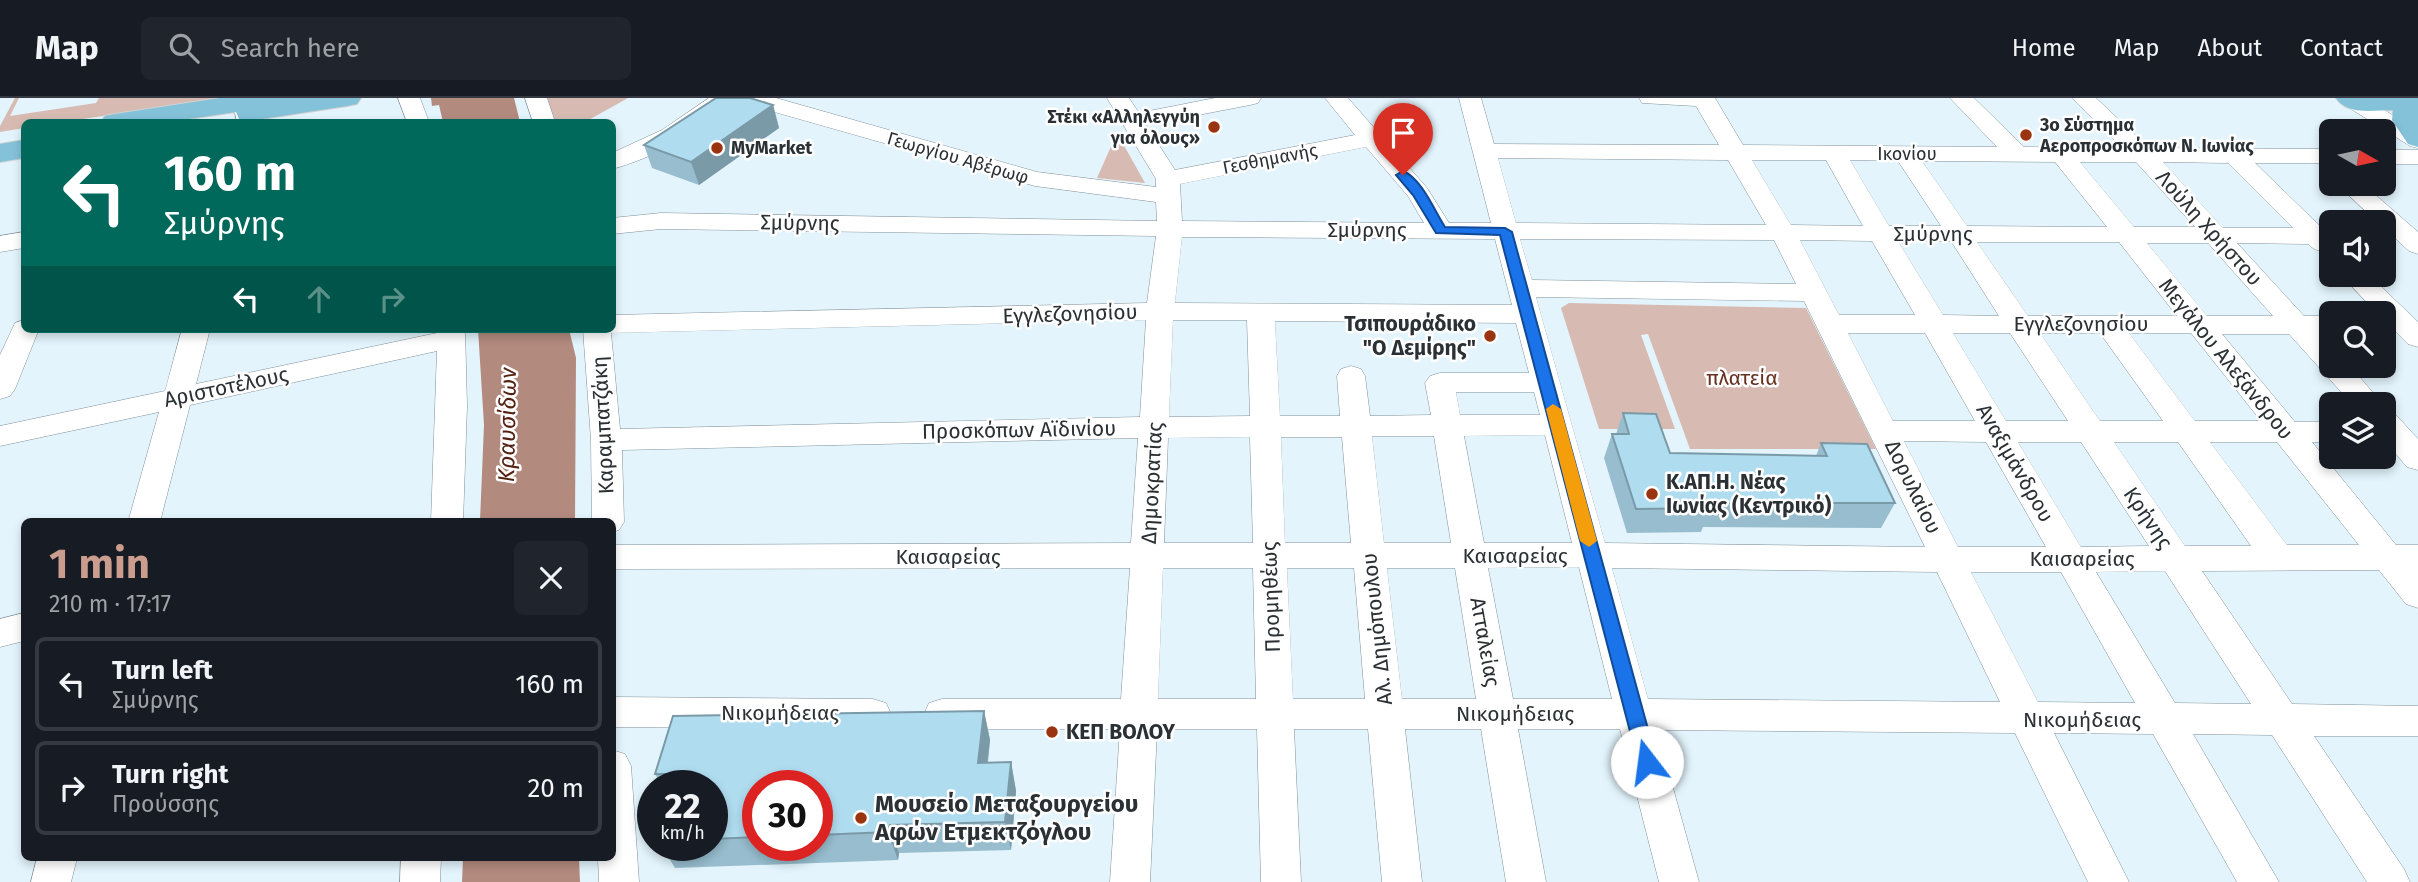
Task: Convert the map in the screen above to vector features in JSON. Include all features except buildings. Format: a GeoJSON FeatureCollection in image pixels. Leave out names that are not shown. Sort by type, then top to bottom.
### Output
{"type":"FeatureCollection","features":[{"type":"Feature","properties":{"kind":"main road"},"geometry":{"type":"LineString","coordinates":[[204,119],[246,109],[275,98]]}},
{"type":"Feature","properties":{"kind":"main road"},"geometry":{"type":"LineString","coordinates":[[145,119],[347,98]]}},
{"type":"Feature","properties":{"kind":"main road"},"geometry":{"type":"LineString","coordinates":[[2353,100],[2418,103]]}},
{"type":"Feature","properties":{"kind":"main road"},"geometry":{"type":"LineString","coordinates":[[2418,103],[2406,112],[2418,139]]}},
{"type":"Feature","properties":{"kind":"main road"},"geometry":{"type":"LineString","coordinates":[[0,140],[21,136]]}},
{"type":"Feature","properties":{"kind":"main road"},"geometry":{"type":"LineString","coordinates":[[0,153],[21,150]]}},
{"type":"Feature","properties":{"kind":"street"},"geometry":{"type":"LineString","coordinates":[[409,98],[417,119]]}},
{"type":"Feature","properties":{"kind":"street"},"geometry":{"type":"LineString","coordinates":[[536,98],[543,119]]}},
{"type":"Feature","properties":{"kind":"street"},"geometry":{"type":"LineString","coordinates":[[616,160],[674,133],[705,114],[722,98]]}},
{"type":"Feature","properties":{"kind":"street","name":"Γεωργίου Αβέρωφ"},"geometry":{"type":"LineString","coordinates":[[751,98],[1035,179],[1169,188]]}},
{"type":"Feature","properties":{"kind":"street"},"geometry":{"type":"LineString","coordinates":[[1169,188],[1126,109],[1250,98]]}},
{"type":"Feature","properties":{"kind":"street"},"geometry":{"type":"LineString","coordinates":[[1336,98],[1418,193],[1441,230]]}},
{"type":"Feature","properties":{"kind":"street"},"geometry":{"type":"LineString","coordinates":[[1470,98],[1679,882]]}},
{"type":"Feature","properties":{"kind":"street"},"geometry":{"type":"LineString","coordinates":[[1650,98],[1704,98]]}},
{"type":"Feature","properties":{"kind":"street","name":"Δορυλαίου"},"geometry":{"type":"LineString","coordinates":[[1704,98],[1783,233],[1886,431],[2109,882]]}},
{"type":"Feature","properties":{"kind":"street"},"geometry":{"type":"LineString","coordinates":[[1961,98],[2019,155]]}},
{"type":"Feature","properties":{"kind":"street","name":"Λούλη Χρήστου"},"geometry":{"type":"LineString","coordinates":[[2083,98],[2143,155],[2319,350]]}},
{"type":"Feature","properties":{"kind":"street"},"geometry":{"type":"LineString","coordinates":[[2353,100],[2418,139]]}},
{"type":"Feature","properties":{"kind":"street","name":"Γεσθημανής"},"geometry":{"type":"LineString","coordinates":[[1169,188],[1371,139]]}},
{"type":"Feature","properties":{"kind":"street","name":"Ικονίου"},"geometry":{"type":"LineString","coordinates":[[1484,151],[2143,155],[2319,160]]}},
{"type":"Feature","properties":{"kind":"street","name":"Αναξιμάνδρου"},"geometry":{"type":"LineString","coordinates":[[1834,153],[2259,882]]}},
{"type":"Feature","properties":{"kind":"street","name":"Κρήνης"},"geometry":{"type":"LineString","coordinates":[[1906,154],[2390,882]]}},
{"type":"Feature","properties":{"kind":"street","name":"Μεγάλου Αλεξάνδρου"},"geometry":{"type":"LineString","coordinates":[[2062,155],[2286,432],[2402,557],[2418,595]]}},
{"type":"Feature","properties":{"kind":"street"},"geometry":{"type":"LineString","coordinates":[[2235,156],[2319,235]]}},
{"type":"Feature","properties":{"kind":"street"},"geometry":{"type":"LineString","coordinates":[[2396,157],[2418,157]]}},
{"type":"Feature","properties":{"kind":"street","name":"Δημοκρατίας"},"geometry":{"type":"LineString","coordinates":[[1130,882],[1160,311],[1170,229],[1169,188]]}},
{"type":"Feature","properties":{"kind":"street"},"geometry":{"type":"LineString","coordinates":[[2362,196],[2407,238]]}},
{"type":"Feature","properties":{"kind":"street","name":"Σμύρνης"},"geometry":{"type":"LineString","coordinates":[[616,226],[661,221],[1170,229],[2216,236],[2319,241]]}},
{"type":"Feature","properties":{"kind":"street"},"geometry":{"type":"LineString","coordinates":[[0,244],[21,240]]}},
{"type":"Feature","properties":{"kind":"street"},"geometry":{"type":"LineString","coordinates":[[2366,287],[2406,329]]}},
{"type":"Feature","properties":{"kind":"street","name":"Εγγλεζονησίου"},"geometry":{"type":"LineString","coordinates":[[616,324],[1160,311],[1261,312],[1814,293]]}},
{"type":"Feature","properties":{"kind":"street","name":"Προμηθέως"},"geometry":{"type":"LineString","coordinates":[[1261,312],[1281,882]]}},
{"type":"Feature","properties":{"kind":"street"},"geometry":{"type":"LineString","coordinates":[[2107,323],[2278,558]]}},
{"type":"Feature","properties":{"kind":"street","name":"Εγγλεζονησίου"},"geometry":{"type":"LineString","coordinates":[[1830,324],[2319,325]]}},
{"type":"Feature","properties":{"kind":"street"},"geometry":{"type":"LineString","coordinates":[[0,389],[23,333]]}},
{"type":"Feature","properties":{"kind":"street"},"geometry":{"type":"LineString","coordinates":[[145,518],[195,333]]}},
{"type":"Feature","properties":{"kind":"street","name":"Καραμπατζάκη"},"geometry":{"type":"LineString","coordinates":[[597,333],[606,440],[608,518]]}},
{"type":"Feature","properties":{"kind":"street"},"geometry":{"type":"LineString","coordinates":[[447,518],[451,334]]}},
{"type":"Feature","properties":{"kind":"street","name":"Αριστοτέλους"},"geometry":{"type":"LineString","coordinates":[[0,436],[451,334]]}},
{"type":"Feature","properties":{"kind":"street","name":"Αλ. Δημόπουλου"},"geometry":{"type":"LineString","coordinates":[[1351,376],[1402,882]]}},
{"type":"Feature","properties":{"kind":"street","name":"Λούλη Χρήστου"},"geometry":{"type":"LineString","coordinates":[[2345,378],[2357,392]]}},
{"type":"Feature","properties":{"kind":"street","name":"Ατταλείας"},"geometry":{"type":"LineString","coordinates":[[1526,882],[1440,383],[1546,382]]}},
{"type":"Feature","properties":{"kind":"street","name":"Προσκόπων Αϊδινίου"},"geometry":{"type":"LineString","coordinates":[[606,440],[1155,427],[1558,425]]}},
{"type":"Feature","properties":{"kind":"street"},"geometry":{"type":"LineString","coordinates":[[1886,431],[2319,432]]}},
{"type":"Feature","properties":{"kind":"street"},"geometry":{"type":"LineString","coordinates":[[2396,431],[2418,459]]}},
{"type":"Feature","properties":{"kind":"street","name":"Καισαρείας"},"geometry":{"type":"LineString","coordinates":[[616,557],[1593,555],[1949,560],[2402,557]]}},
{"type":"Feature","properties":{"kind":"street"},"geometry":{"type":"LineString","coordinates":[[0,633],[21,628]]}},
{"type":"Feature","properties":{"kind":"street","name":"Νικομήδειας"},"geometry":{"type":"LineString","coordinates":[[616,712],[1634,714],[2028,720],[2418,721]]}},
{"type":"Feature","properties":{"kind":"street"},"geometry":{"type":"LineString","coordinates":[[616,832],[619,882]]}},
{"type":"Feature","properties":{"kind":"street"},"geometry":{"type":"LineString","coordinates":[[51,882],[56,861]]}},
{"type":"Feature","properties":{"kind":"street"},"geometry":{"type":"LineString","coordinates":[[420,882],[421,861]]}},
{"type":"Feature","properties":{"kind":"green space"},"geometry":{"type":"Polygon","coordinates":[[[15,98],[19,98],[10,116],[96,103],[99,98],[221,98],[83,119],[21,119],[21,128],[0,132],[0,126],[15,98]]]}},
{"type":"Feature","properties":{"kind":"green space"},"geometry":{"type":"Polygon","coordinates":[[[540,98],[628,98],[590,119],[548,119],[540,98]]]}},
{"type":"Feature","properties":{"kind":"green space"},"geometry":{"type":"Polygon","coordinates":[[[1117,133],[1145,183],[1097,178],[1117,133]]]}},
{"type":"Feature","properties":{"kind":"green space","name":"πλατεία"},"geometry":{"type":"Polygon","coordinates":[[[1569,303],[1806,308],[1876,449],[1690,449],[1648,334],[1641,335],[1675,429],[1599,429],[1561,308],[1569,303]]]}},
{"type":"Feature","properties":{"kind":"water"},"geometry":{"type":"Polygon","coordinates":[[[431,98],[514,98],[519,119],[442,119],[439,105],[432,106],[431,98]]]}},
{"type":"Feature","properties":{"kind":"water","name":"Κραυσίδων"},"geometry":{"type":"Polygon","coordinates":[[[478,333],[570,333],[576,358],[575,518],[480,518],[484,425],[478,333]]]}},
{"type":"Feature","properties":{"kind":"water"},"geometry":{"type":"Polygon","coordinates":[[[463,861],[579,861],[580,882],[462,882],[463,861]]]}},
{"type":"Feature","properties":{"kind":"slow traffic"},"geometry":{"type":"LineString","coordinates":[[1553,409],[1589,541]]}},
{"type":"Feature","properties":{"kind":"place","name":"Στέκι «Αλληλεγγύη για όλους»"},"geometry":{"type":"Point","coordinates":[1214,127]}},
{"type":"Feature","properties":{"kind":"place","name":"3ο Σύστημα Αεροπροσκόπων Ν. Ιωνίας"},"geometry":{"type":"Point","coordinates":[2026,135]}},
{"type":"Feature","properties":{"kind":"place","name":"MyMarket"},"geometry":{"type":"Point","coordinates":[717,148]}},
{"type":"Feature","properties":{"kind":"place","name":"Τσιπουράδικο \"Ο Δεμίρης\""},"geometry":{"type":"Point","coordinates":[1490,336]}},
{"type":"Feature","properties":{"kind":"place","name":"Κ.ΑΠ.Η. Νέας Ιωνίας (Κεντρικό)"},"geometry":{"type":"Point","coordinates":[1652,494]}},
{"type":"Feature","properties":{"kind":"place","name":"ΚΕΠ ΒΟΛΟΥ"},"geometry":{"type":"Point","coordinates":[1052,732]}},
{"type":"Feature","properties":{"kind":"place","name":"Μουσείο Μεταξουργείου Αφών Ετμεκτζόγλου"},"geometry":{"type":"Point","coordinates":[861,818]}},
{"type":"Feature","properties":{"kind":"route"},"geometry":{"type":"LineString","coordinates":[[1403,175],[1418,193],[1441,230],[1505,232],[1647,762]]}}]}
